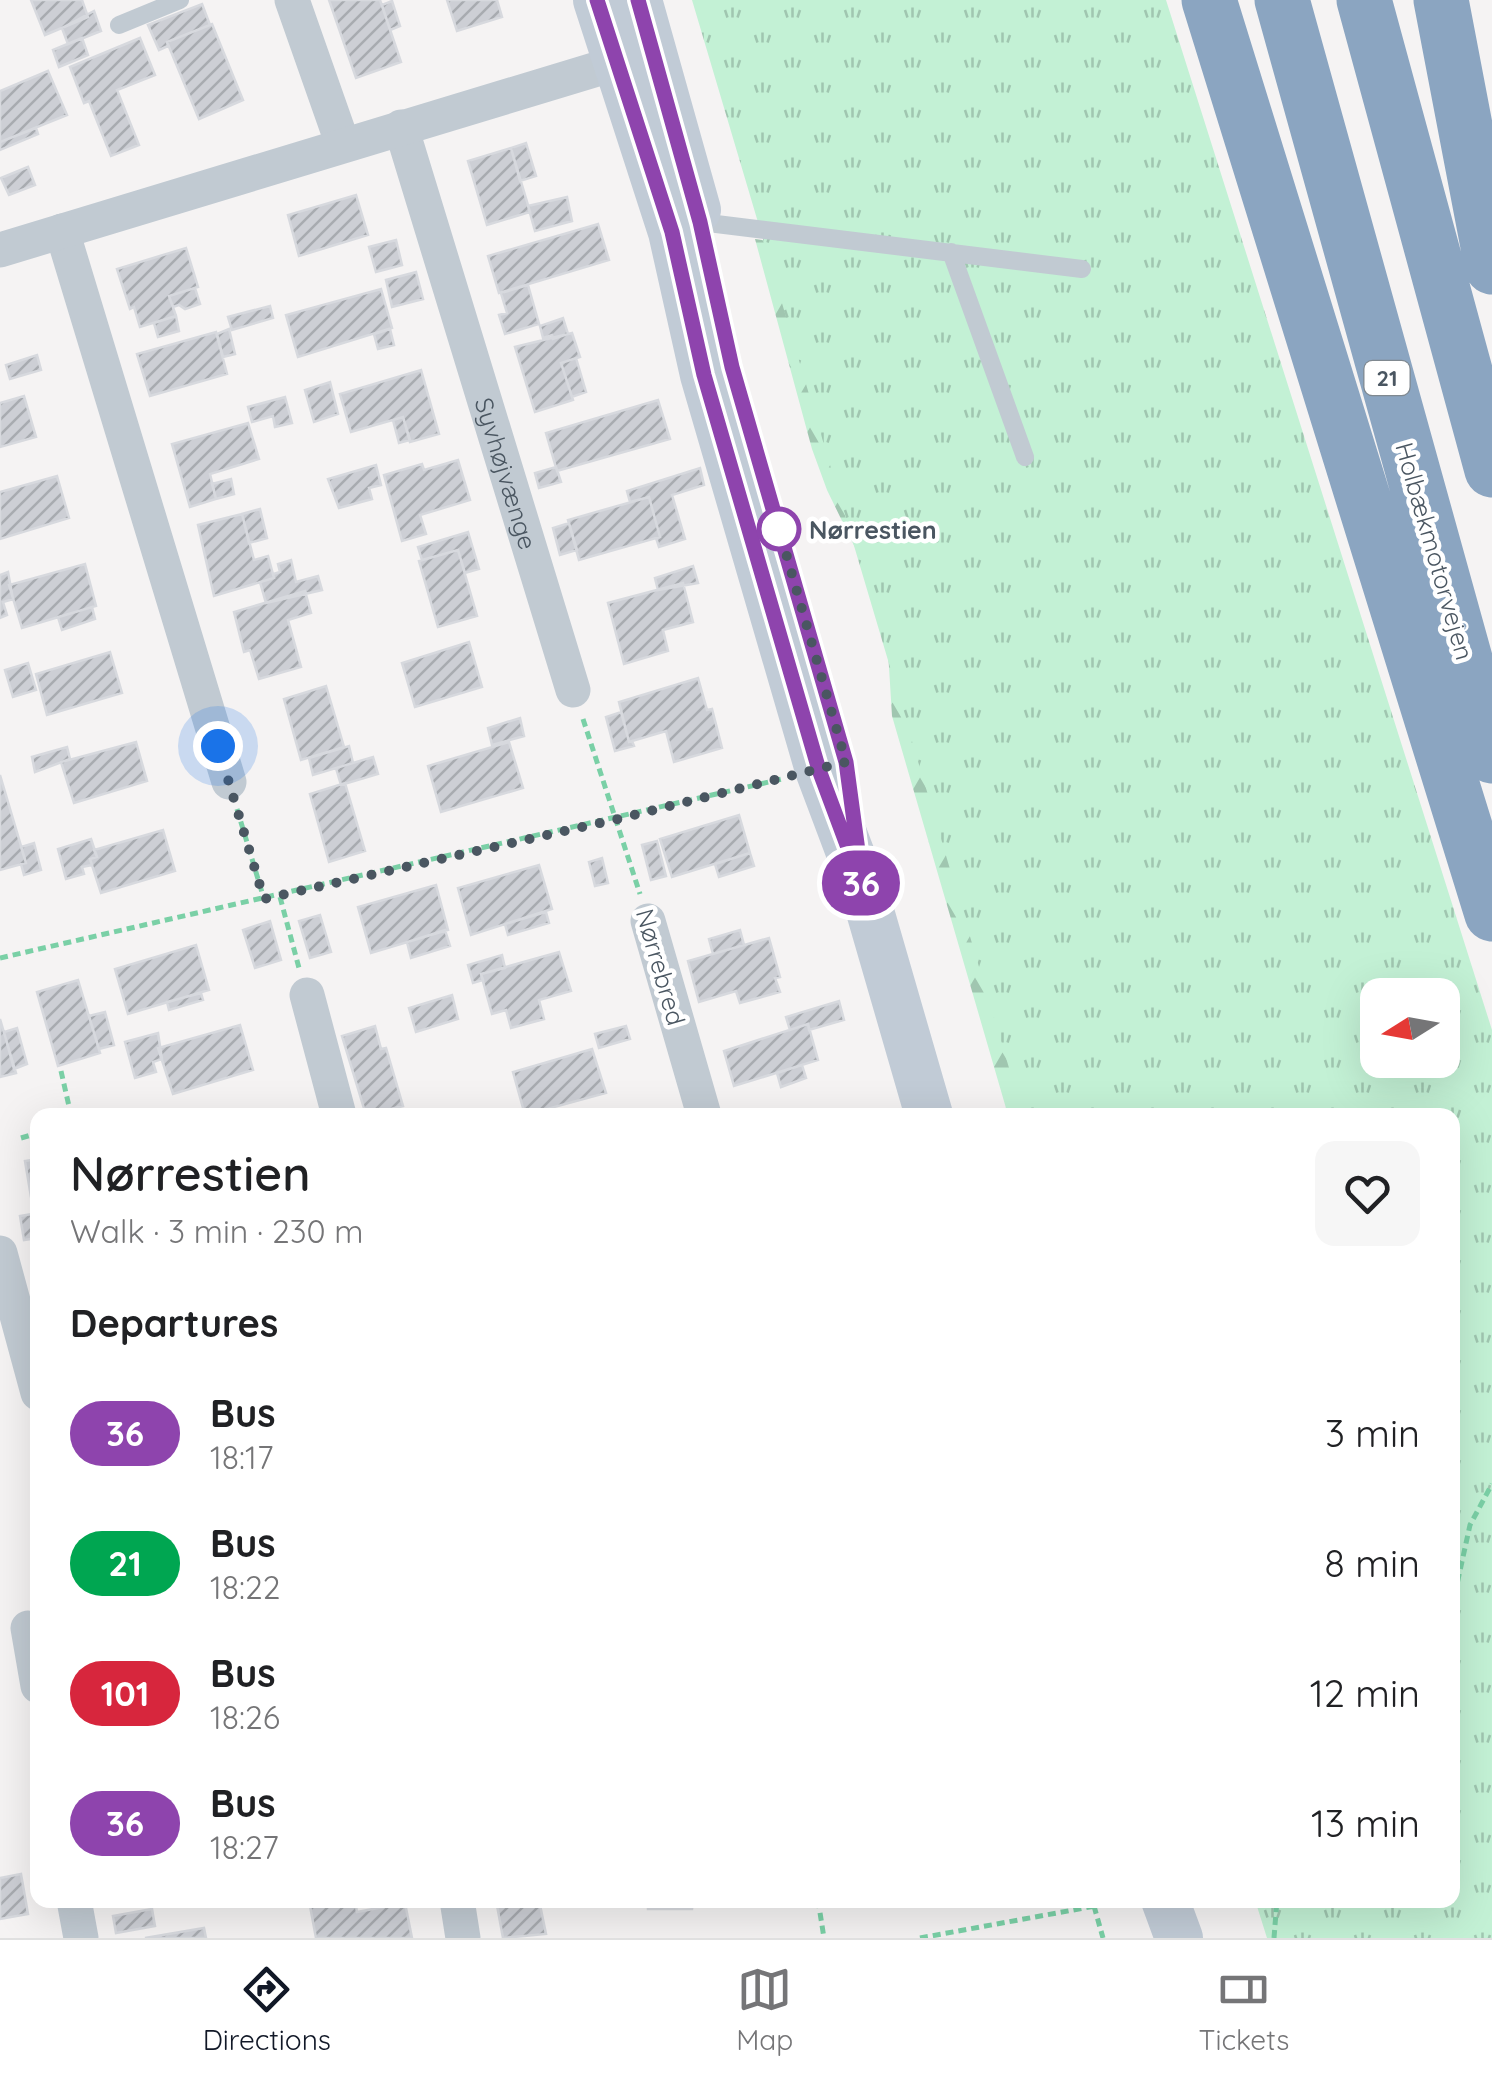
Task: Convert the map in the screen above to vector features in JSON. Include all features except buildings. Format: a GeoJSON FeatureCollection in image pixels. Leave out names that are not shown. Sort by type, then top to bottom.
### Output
{"type":"FeatureCollection","features":[{"type":"Feature","properties":{"kind":"highway"},"geometry":{"type":"LineString","coordinates":[[1209,0],[1492,914]]}},
{"type":"Feature","properties":{"kind":"highway","name":"Holbækmotorvejen"},"geometry":{"type":"LineString","coordinates":[[1282,0],[1492,756]]}},
{"type":"Feature","properties":{"kind":"highway"},"geometry":{"type":"LineString","coordinates":[[1364,0],[1492,470]]}},
{"type":"Feature","properties":{"kind":"highway"},"geometry":{"type":"LineString","coordinates":[[1441,0],[1492,267]]}},
{"type":"Feature","properties":{"kind":"street"},"geometry":{"type":"LineString","coordinates":[[292,0],[343,146]]}},
{"type":"Feature","properties":{"kind":"street"},"geometry":{"type":"LineString","coordinates":[[597,0],[634,57],[700,222],[732,367],[846,762],[863,888]]}},
{"type":"Feature","properties":{"kind":"street"},"geometry":{"type":"LineString","coordinates":[[638,0],[634,57],[704,375],[819,770],[863,888],[927,1108]]}},
{"type":"Feature","properties":{"kind":"street"},"geometry":{"type":"LineString","coordinates":[[0,250],[634,57]]}},
{"type":"Feature","properties":{"kind":"street","name":"Syvhøjvænge"},"geometry":{"type":"LineString","coordinates":[[401,127],[573,690]]}},
{"type":"Feature","properties":{"kind":"street"},"geometry":{"type":"LineString","coordinates":[[62,230],[229,782]]}},
{"type":"Feature","properties":{"kind":"street","name":"Nørrebred"},"geometry":{"type":"LineString","coordinates":[[648,921],[702,1108]]}},
{"type":"Feature","properties":{"kind":"street"},"geometry":{"type":"LineString","coordinates":[[307,995],[337,1108]]}},
{"type":"Feature","properties":{"kind":"street"},"geometry":{"type":"LineString","coordinates":[[0,1252],[30,1363]]}},
{"type":"Feature","properties":{"kind":"street"},"geometry":{"type":"LineString","coordinates":[[22,1629],[30,1658]]}},
{"type":"Feature","properties":{"kind":"street"},"geometry":{"type":"LineString","coordinates":[[75,1908],[81,1938]]}},
{"type":"Feature","properties":{"kind":"street"},"geometry":{"type":"LineString","coordinates":[[457,1908],[463,1938]]}},
{"type":"Feature","properties":{"kind":"street"},"geometry":{"type":"LineString","coordinates":[[1169,1908],[1179,1938]]}},
{"type":"Feature","properties":{"kind":"lane"},"geometry":{"type":"LineString","coordinates":[[119,25],[180,0]]}},
{"type":"Feature","properties":{"kind":"lane"},"geometry":{"type":"LineString","coordinates":[[700,222],[1082,269]]}},
{"type":"Feature","properties":{"kind":"lane"},"geometry":{"type":"LineString","coordinates":[[951,252],[1025,457]]}},
{"type":"Feature","properties":{"kind":"path"},"geometry":{"type":"LineString","coordinates":[[573,690],[618,819]]}},
{"type":"Feature","properties":{"kind":"path"},"geometry":{"type":"LineString","coordinates":[[0,958],[819,770]]}},
{"type":"Feature","properties":{"kind":"path"},"geometry":{"type":"LineString","coordinates":[[229,782],[264,899]]}},
{"type":"Feature","properties":{"kind":"path","name":"Nørrebred"},"geometry":{"type":"LineString","coordinates":[[618,819],[648,921]]}},
{"type":"Feature","properties":{"kind":"path"},"geometry":{"type":"LineString","coordinates":[[280,896],[307,995]]}},
{"type":"Feature","properties":{"kind":"path"},"geometry":{"type":"LineString","coordinates":[[61,1071],[70,1108]]}},
{"type":"Feature","properties":{"kind":"path"},"geometry":{"type":"LineString","coordinates":[[21,1138],[30,1136]]}},
{"type":"Feature","properties":{"kind":"path"},"geometry":{"type":"LineString","coordinates":[[1460,1571],[1470,1525],[1492,1484]]}},
{"type":"Feature","properties":{"kind":"path"},"geometry":{"type":"LineString","coordinates":[[819,1908],[824,1938]]}},
{"type":"Feature","properties":{"kind":"path"},"geometry":{"type":"LineString","coordinates":[[924,1938],[1083,1908]]}},
{"type":"Feature","properties":{"kind":"path"},"geometry":{"type":"LineString","coordinates":[[1094,1908],[1102,1938]]}},
{"type":"Feature","properties":{"kind":"path"},"geometry":{"type":"LineString","coordinates":[[1274,1938],[1276,1908]]}},
{"type":"Feature","properties":{"kind":"green space"},"geometry":{"type":"Polygon","coordinates":[[[692,0],[1166,0],[1492,1030],[1492,1938],[1267,1938],[1258,1908],[1460,1908],[1460,1108],[1021,1108],[692,0]]]}},
{"type":"Feature","properties":{"kind":"green space"},"geometry":{"type":"Polygon","coordinates":[[[755,239],[771,241],[1031,1108],[1006,1108],[892,716],[888,651],[863,564],[812,449],[755,239]]]}},
{"type":"Feature","properties":{"kind":"bus line","name":"36"},"geometry":{"type":"LineString","coordinates":[[597,0],[672,232],[704,375],[819,770],[863,888],[846,762],[732,367],[700,222],[638,0]]}},
{"type":"Feature","properties":{"kind":"place","name":"Nørrestien"},"geometry":{"type":"Point","coordinates":[779,529]}},
{"type":"Feature","properties":{"kind":"route"},"geometry":{"type":"LineString","coordinates":[[218,746],[264,899],[618,819],[846,762],[779,529]]}}]}
